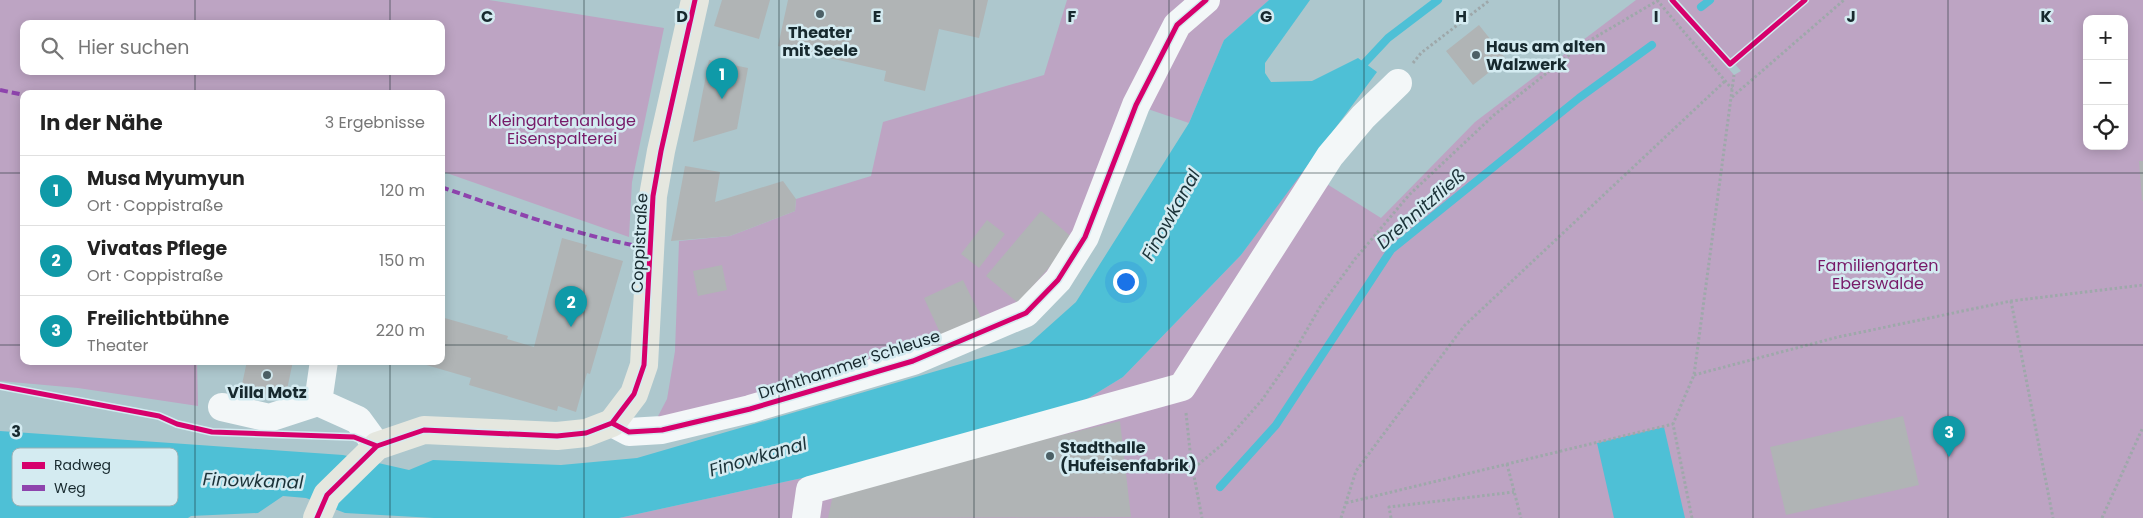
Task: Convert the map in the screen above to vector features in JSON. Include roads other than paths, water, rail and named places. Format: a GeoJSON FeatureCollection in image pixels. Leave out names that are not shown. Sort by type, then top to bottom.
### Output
{"type":"FeatureCollection","features":[{"type":"Feature","properties":{"kind":"main road","name":"Coppistraße"},"geometry":{"type":"LineString","coordinates":[[612,422],[634,394],[644,365],[653,196],[661,151],[695,0]]}},
{"type":"Feature","properties":{"kind":"main road"},"geometry":{"type":"LineString","coordinates":[[317,518],[327,495],[376,446],[424,430],[557,436],[586,433],[612,422]]}},
{"type":"Feature","properties":{"kind":"lane","name":"Drahthammer Schleuse"},"geometry":{"type":"LineString","coordinates":[[612,422],[629,432],[662,430],[750,409],[913,360],[1026,313],[1058,280],[1085,238],[1136,105],[1177,25],[1206,0]]}},
{"type":"Feature","properties":{"kind":"lane"},"geometry":{"type":"LineString","coordinates":[[806,518],[810,490],[1182,387],[1330,156],[1363,117],[1398,83]]}},
{"type":"Feature","properties":{"kind":"lane"},"geometry":{"type":"LineString","coordinates":[[318,402],[323,365]]}},
{"type":"Feature","properties":{"kind":"lane"},"geometry":{"type":"LineString","coordinates":[[222,407],[268,418],[318,402],[358,420],[376,446]]}},
{"type":"Feature","properties":{"kind":"water","name":"Finowkanal"},"geometry":{"type":"Polygon","coordinates":[[[1269,0],[1310,0],[1265,63],[1265,73],[1271,82],[1312,81],[1358,58],[1377,72],[1241,255],[1123,377],[1056,418],[839,470],[619,518],[434,518],[345,513],[306,498],[283,496],[258,513],[191,516],[188,518],[0,518],[0,431],[343,455],[409,470],[433,460],[561,465],[637,458],[1029,344],[1076,302],[1189,123],[1224,40],[1269,0]]]}},
{"type":"Feature","properties":{"kind":"water"},"geometry":{"type":"Polygon","coordinates":[[[1664,427],[1685,518],[1614,518],[1597,443],[1664,427]]]}},
{"type":"Feature","properties":{"kind":"waterway"},"geometry":{"type":"LineString","coordinates":[[1359,69],[1388,38],[1438,0]]}},
{"type":"Feature","properties":{"kind":"waterway"},"geometry":{"type":"LineString","coordinates":[[1701,7],[1710,0]]}},
{"type":"Feature","properties":{"kind":"waterway","name":"Drehnitzfließ"},"geometry":{"type":"LineString","coordinates":[[1220,487],[1276,425],[1391,250],[1579,98],[1652,45]]}},
{"type":"Feature","properties":{"kind":"place","name":"Theater mit Seele"},"geometry":{"type":"Point","coordinates":[820,14]}},
{"type":"Feature","properties":{"kind":"place","name":"Haus am alten Walzwerk"},"geometry":{"type":"Point","coordinates":[1476,55]}},
{"type":"Feature","properties":{"kind":"place","name":"Musa Myumyun"},"geometry":{"type":"Point","coordinates":[722,99]}},
{"type":"Feature","properties":{"kind":"place","name":"Vivatas Pflege"},"geometry":{"type":"Point","coordinates":[571,327]}},
{"type":"Feature","properties":{"kind":"place","name":"Villa Motz"},"geometry":{"type":"Point","coordinates":[267,375]}},
{"type":"Feature","properties":{"kind":"place","name":"Stadthalle (Hufeisenfabrik)"},"geometry":{"type":"Point","coordinates":[1050,456]}},
{"type":"Feature","properties":{"kind":"place","name":"Freilichtbühne"},"geometry":{"type":"Point","coordinates":[1949,457]}},
{"type":"Feature","properties":{"kind":"park label","name":"Kleingartenanlage Eisenspalterei"},"geometry":{"type":"Point","coordinates":[562,129]}},
{"type":"Feature","properties":{"kind":"park label","name":"Familiengarten Eberswalde"},"geometry":{"type":"Point","coordinates":[1878,274]}}]}
